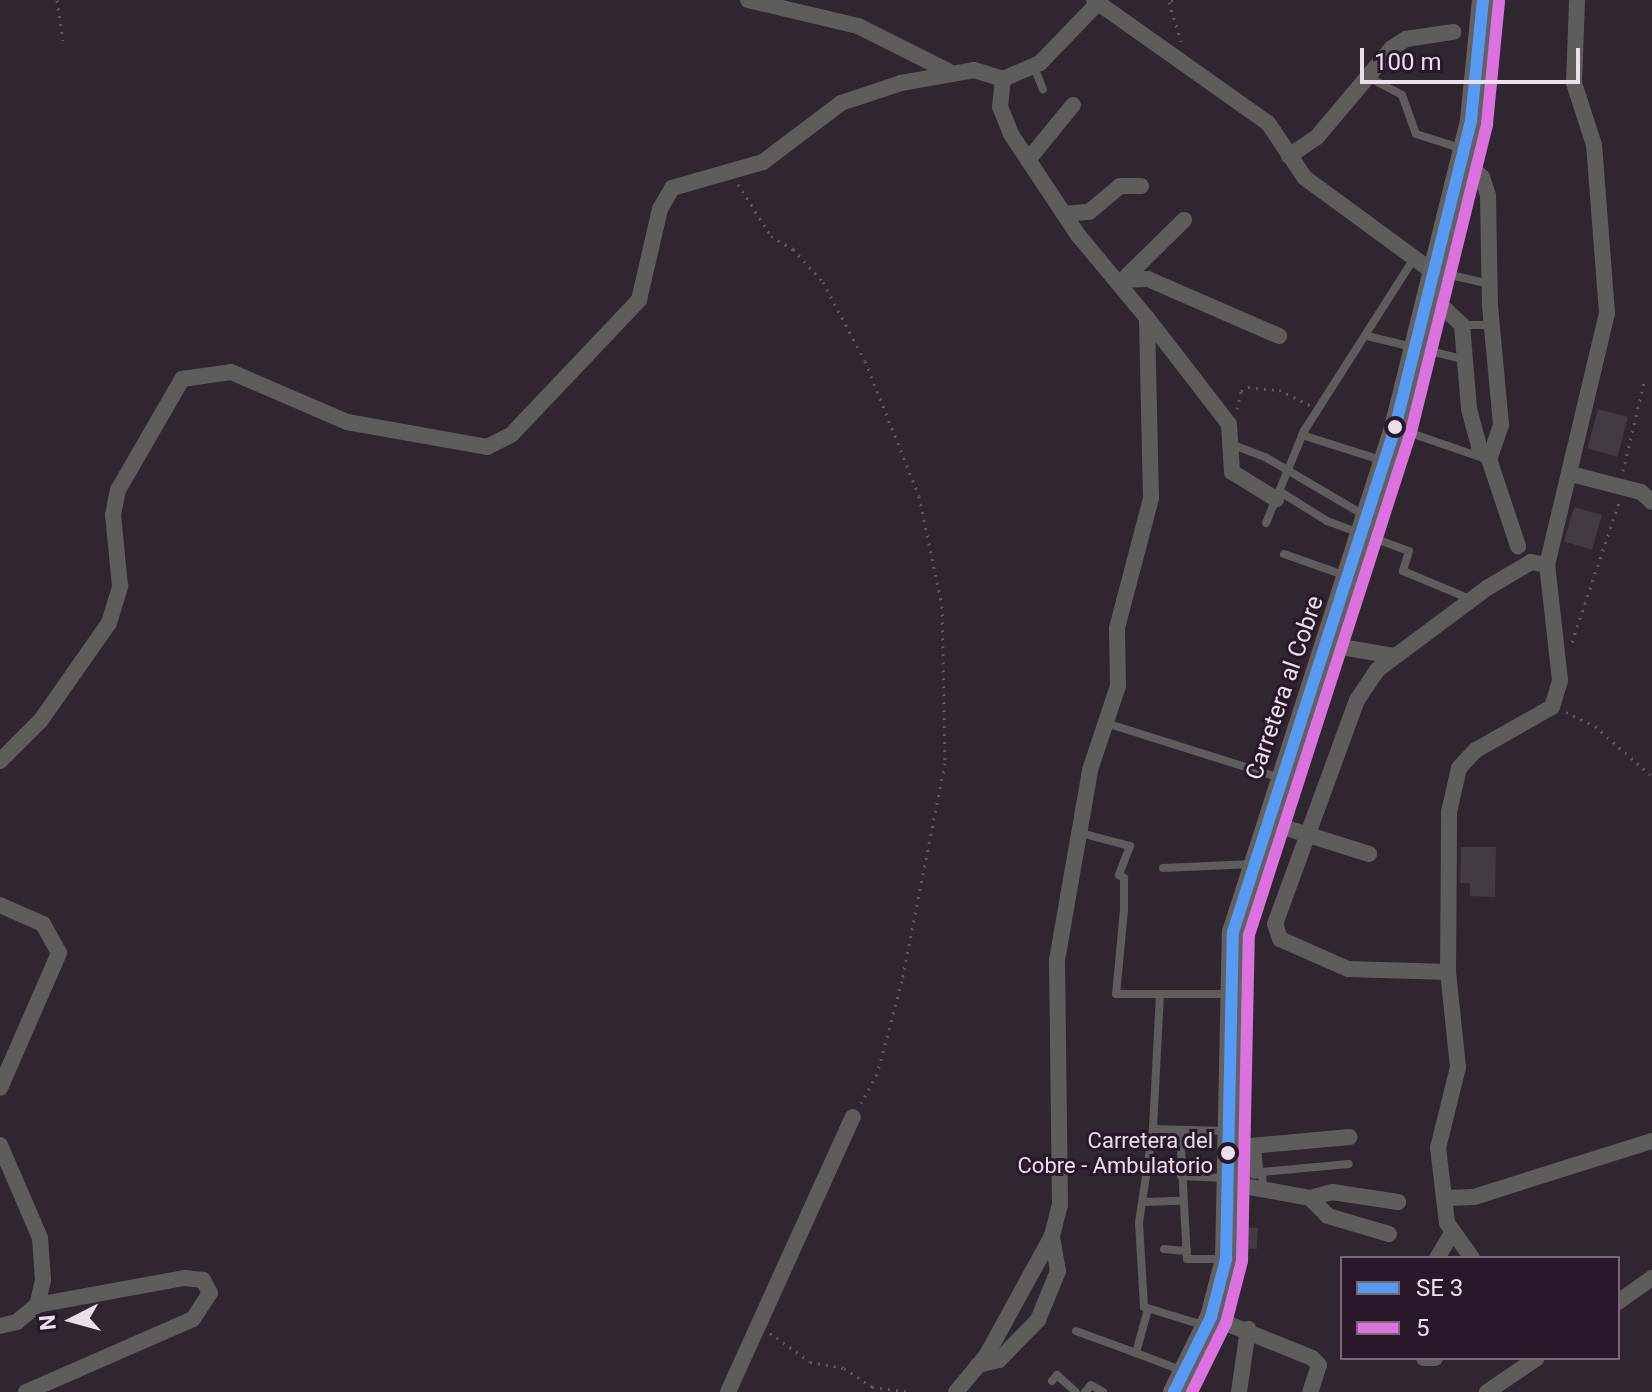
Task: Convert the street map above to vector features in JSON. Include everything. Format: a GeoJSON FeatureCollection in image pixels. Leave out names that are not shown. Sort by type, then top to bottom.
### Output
{"type":"FeatureCollection","features":[{"type":"Feature","properties":{"kind":"street"},"geometry":{"type":"LineString","coordinates":[[748,0],[858,26],[948,71]]}},
{"type":"Feature","properties":{"kind":"street","name":"Carretera al Cobre"},"geometry":{"type":"LineString","coordinates":[[1174,1392],[1209,1322],[1226,1259],[1228,994],[1233,932],[1281,779],[1329,645],[1395,428],[1414,350],[1425,275],[1463,154],[1483,0]]}},
{"type":"Feature","properties":{"kind":"street"},"geometry":{"type":"LineString","coordinates":[[1470,1256],[1451,1235],[1439,1126],[1458,1067],[1448,972],[1449,812],[1455,777],[1476,750],[1552,707],[1558,661],[1547,565],[1607,313],[1594,145],[1574,83],[1577,0]]}},
{"type":"Feature","properties":{"kind":"street"},"geometry":{"type":"LineString","coordinates":[[0,761],[41,720],[109,623],[120,586],[113,515],[118,490],[182,379],[231,372],[347,422],[473,447],[493,444],[512,434],[639,300],[660,209],[672,188],[682,181],[735,175],[763,162],[841,103],[948,71],[974,70],[1003,79],[1034,67],[1096,2],[1268,123],[1305,178],[1425,275],[1462,325],[1469,409],[1479,447],[1489,459],[1518,546]]}},
{"type":"Feature","properties":{"kind":"street"},"geometry":{"type":"LineString","coordinates":[[1289,156],[1317,137],[1406,39],[1453,32]]}},
{"type":"Feature","properties":{"kind":"street"},"geometry":{"type":"LineString","coordinates":[[1003,79],[1003,122],[1064,214],[1122,278],[1147,318],[1229,424],[1232,472],[1277,495]]}},
{"type":"Feature","properties":{"kind":"street"},"geometry":{"type":"LineString","coordinates":[[1028,160],[1073,105]]}},
{"type":"Feature","properties":{"kind":"street"},"geometry":{"type":"LineString","coordinates":[[1463,154],[1487,186],[1501,425],[1489,459]]}},
{"type":"Feature","properties":{"kind":"street"},"geometry":{"type":"LineString","coordinates":[[1064,214],[1089,212],[1120,186],[1141,186]]}},
{"type":"Feature","properties":{"kind":"street"},"geometry":{"type":"LineString","coordinates":[[1122,278],[1184,220]]}},
{"type":"Feature","properties":{"kind":"street"},"geometry":{"type":"LineString","coordinates":[[1122,278],[1279,336]]}},
{"type":"Feature","properties":{"kind":"street"},"geometry":{"type":"LineString","coordinates":[[956,1392],[978,1365],[1052,1236],[1060,1205],[1057,960],[1077,832],[1120,666],[1117,628],[1151,498],[1145,375],[1147,318]]}},
{"type":"Feature","properties":{"kind":"street"},"geometry":{"type":"LineString","coordinates":[[1145,375],[1153,361],[1175,356]]}},
{"type":"Feature","properties":{"kind":"street"},"geometry":{"type":"LineString","coordinates":[[1571,474],[1630,489],[1652,502]]}},
{"type":"Feature","properties":{"kind":"street"},"geometry":{"type":"LineString","coordinates":[[1448,972],[1348,969],[1280,939],[1275,924],[1357,700],[1395,656],[1470,599],[1531,562],[1547,565]]}},
{"type":"Feature","properties":{"kind":"street"},"geometry":{"type":"LineString","coordinates":[[1329,645],[1395,656]]}},
{"type":"Feature","properties":{"kind":"street"},"geometry":{"type":"LineString","coordinates":[[1267,822],[1369,854]]}},
{"type":"Feature","properties":{"kind":"street"},"geometry":{"type":"LineString","coordinates":[[0,905],[43,924],[59,953],[0,1088]]}},
{"type":"Feature","properties":{"kind":"street"},"geometry":{"type":"LineString","coordinates":[[728,1392],[853,1117]]}},
{"type":"Feature","properties":{"kind":"street"},"geometry":{"type":"LineString","coordinates":[[1228,1140],[1253,1146],[1349,1137]]}},
{"type":"Feature","properties":{"kind":"street"},"geometry":{"type":"LineString","coordinates":[[1445,1198],[1474,1197],[1652,1141]]}},
{"type":"Feature","properties":{"kind":"street"},"geometry":{"type":"LineString","coordinates":[[0,1145],[40,1238],[43,1280],[37,1305]]}},
{"type":"Feature","properties":{"kind":"street"},"geometry":{"type":"LineString","coordinates":[[1253,1146],[1255,1171]]}},
{"type":"Feature","properties":{"kind":"street"},"geometry":{"type":"LineString","coordinates":[[1228,1181],[1310,1198],[1332,1192],[1398,1202]]}},
{"type":"Feature","properties":{"kind":"street"},"geometry":{"type":"LineString","coordinates":[[1310,1198],[1328,1216],[1389,1234]]}},
{"type":"Feature","properties":{"kind":"street"},"geometry":{"type":"LineString","coordinates":[[1438,1256],[1451,1235]]}},
{"type":"Feature","properties":{"kind":"street"},"geometry":{"type":"LineString","coordinates":[[978,1365],[999,1360],[1038,1320],[1058,1271],[1052,1236]]}},
{"type":"Feature","properties":{"kind":"street"},"geometry":{"type":"LineString","coordinates":[[0,1326],[17,1322],[37,1305],[184,1278],[203,1280],[210,1293],[193,1319],[26,1392]]}},
{"type":"Feature","properties":{"kind":"street"},"geometry":{"type":"LineString","coordinates":[[1620,1301],[1652,1278]]}},
{"type":"Feature","properties":{"kind":"street"},"geometry":{"type":"LineString","coordinates":[[1209,1322],[1248,1329],[1319,1365],[1310,1392]]}},
{"type":"Feature","properties":{"kind":"street"},"geometry":{"type":"LineString","coordinates":[[1239,1392],[1248,1329]]}},
{"type":"Feature","properties":{"kind":"street"},"geometry":{"type":"LineString","coordinates":[[1487,1392],[1534,1360]]}},
{"type":"Feature","properties":{"kind":"lane"},"geometry":{"type":"LineString","coordinates":[[1034,67],[1043,89]]}},
{"type":"Feature","properties":{"kind":"lane"},"geometry":{"type":"LineString","coordinates":[[1372,79],[1402,95],[1416,134],[1463,154]]}},
{"type":"Feature","properties":{"kind":"lane"},"geometry":{"type":"LineString","coordinates":[[1266,523],[1302,435],[1367,336],[1425,275],[1491,284]]}},
{"type":"Feature","properties":{"kind":"lane"},"geometry":{"type":"LineString","coordinates":[[1462,325],[1495,325]]}},
{"type":"Feature","properties":{"kind":"lane"},"geometry":{"type":"LineString","coordinates":[[1367,336],[1414,350],[1467,360]]}},
{"type":"Feature","properties":{"kind":"lane"},"geometry":{"type":"LineString","coordinates":[[1395,428],[1489,459]]}},
{"type":"Feature","properties":{"kind":"lane"},"geometry":{"type":"LineString","coordinates":[[1302,435],[1386,461]]}},
{"type":"Feature","properties":{"kind":"lane"},"geometry":{"type":"LineString","coordinates":[[1231,444],[1288,470],[1366,526],[1409,551],[1403,571],[1470,599]]}},
{"type":"Feature","properties":{"kind":"lane"},"geometry":{"type":"LineString","coordinates":[[1277,495],[1366,526]]}},
{"type":"Feature","properties":{"kind":"lane"},"geometry":{"type":"LineString","coordinates":[[1284,554],[1350,578]]}},
{"type":"Feature","properties":{"kind":"lane"},"geometry":{"type":"LineString","coordinates":[[1106,723],[1281,779]]}},
{"type":"Feature","properties":{"kind":"lane"},"geometry":{"type":"LineString","coordinates":[[1077,832],[1130,846],[1119,875],[1124,878],[1124,910],[1116,994],[1228,994]]}},
{"type":"Feature","properties":{"kind":"lane"},"geometry":{"type":"LineString","coordinates":[[1163,868],[1254,864]]}},
{"type":"Feature","properties":{"kind":"lane"},"geometry":{"type":"LineString","coordinates":[[1136,1353],[1148,1309],[1139,1223],[1153,1129],[1160,994]]}},
{"type":"Feature","properties":{"kind":"lane"},"geometry":{"type":"LineString","coordinates":[[1153,1129],[1180,1130],[1228,1140]]}},
{"type":"Feature","properties":{"kind":"lane"},"geometry":{"type":"LineString","coordinates":[[1180,1130],[1181,1201],[1187,1259],[1226,1259]]}},
{"type":"Feature","properties":{"kind":"lane"},"geometry":{"type":"LineString","coordinates":[[1263,1190],[1262,1172],[1349,1164]]}},
{"type":"Feature","properties":{"kind":"lane"},"geometry":{"type":"LineString","coordinates":[[1181,1176],[1228,1181]]}},
{"type":"Feature","properties":{"kind":"lane"},"geometry":{"type":"LineString","coordinates":[[1143,1202],[1181,1201]]}},
{"type":"Feature","properties":{"kind":"lane"},"geometry":{"type":"LineString","coordinates":[[1164,1249],[1187,1251]]}},
{"type":"Feature","properties":{"kind":"lane"},"geometry":{"type":"LineString","coordinates":[[1148,1309],[1209,1322]]}},
{"type":"Feature","properties":{"kind":"lane"},"geometry":{"type":"LineString","coordinates":[[1076,1331],[1185,1372]]}},
{"type":"Feature","properties":{"kind":"lane"},"geometry":{"type":"LineString","coordinates":[[1052,1381],[1057,1375],[1076,1392]]}},
{"type":"Feature","properties":{"kind":"lane"},"geometry":{"type":"LineString","coordinates":[[1085,1392],[1091,1385],[1103,1392]]}},
{"type":"Feature","properties":{"kind":"path"},"geometry":{"type":"LineString","coordinates":[[57,0],[63,41]]}},
{"type":"Feature","properties":{"kind":"path"},"geometry":{"type":"LineString","coordinates":[[1173,0],[1169,2],[1188,64]]}},
{"type":"Feature","properties":{"kind":"path"},"geometry":{"type":"LineString","coordinates":[[735,175],[754,217],[823,282],[865,361],[919,496],[942,606],[945,763],[928,860],[877,1074],[853,1117]]}},
{"type":"Feature","properties":{"kind":"path"},"geometry":{"type":"LineString","coordinates":[[1612,485],[1626,467],[1645,378]]}},
{"type":"Feature","properties":{"kind":"path"},"geometry":{"type":"LineString","coordinates":[[1236,414],[1241,391],[1248,387],[1279,390],[1317,408]]}},
{"type":"Feature","properties":{"kind":"path"},"geometry":{"type":"LineString","coordinates":[[1558,661],[1573,640],[1608,524],[1630,489]]}},
{"type":"Feature","properties":{"kind":"path"},"geometry":{"type":"LineString","coordinates":[[1552,707],[1595,726],[1652,776]]}},
{"type":"Feature","properties":{"kind":"path"},"geometry":{"type":"LineString","coordinates":[[760,1320],[773,1338],[810,1362],[844,1368],[872,1387],[910,1392]]}},
{"type":"Feature","properties":{"kind":"building"},"geometry":{"type":"Polygon","coordinates":[[[1598,409],[1628,417],[1617,457],[1587,449],[1598,409]]]}},
{"type":"Feature","properties":{"kind":"building"},"geometry":{"type":"Polygon","coordinates":[[[1574,507],[1602,515],[1592,550],[1564,542],[1574,507]]]}},
{"type":"Feature","properties":{"kind":"building"},"geometry":{"type":"Polygon","coordinates":[[[1461,847],[1496,847],[1495,897],[1470,896],[1470,883],[1460,883],[1461,847]]]}},
{"type":"Feature","properties":{"kind":"building"},"geometry":{"type":"Polygon","coordinates":[[[1237,1227],[1258,1228],[1257,1249],[1236,1248],[1237,1227]]]}},
{"type":"Feature","properties":{"kind":"transit line"},"geometry":{"type":"LineString","coordinates":[[1174,1392],[1211,1317],[1226,1259],[1233,932],[1395,428],[1471,120],[1483,0]]}},
{"type":"Feature","properties":{"kind":"transit line","name":"5"},"geometry":{"type":"LineString","coordinates":[[1192,1392],[1226,1323],[1242,1261],[1249,935],[1411,432],[1487,124],[1499,2]]}},
{"type":"Feature","properties":{"kind":"place","name":"Carretera del Cobre - Ambulatorio"},"geometry":{"type":"Point","coordinates":[1228,1153]}}]}
